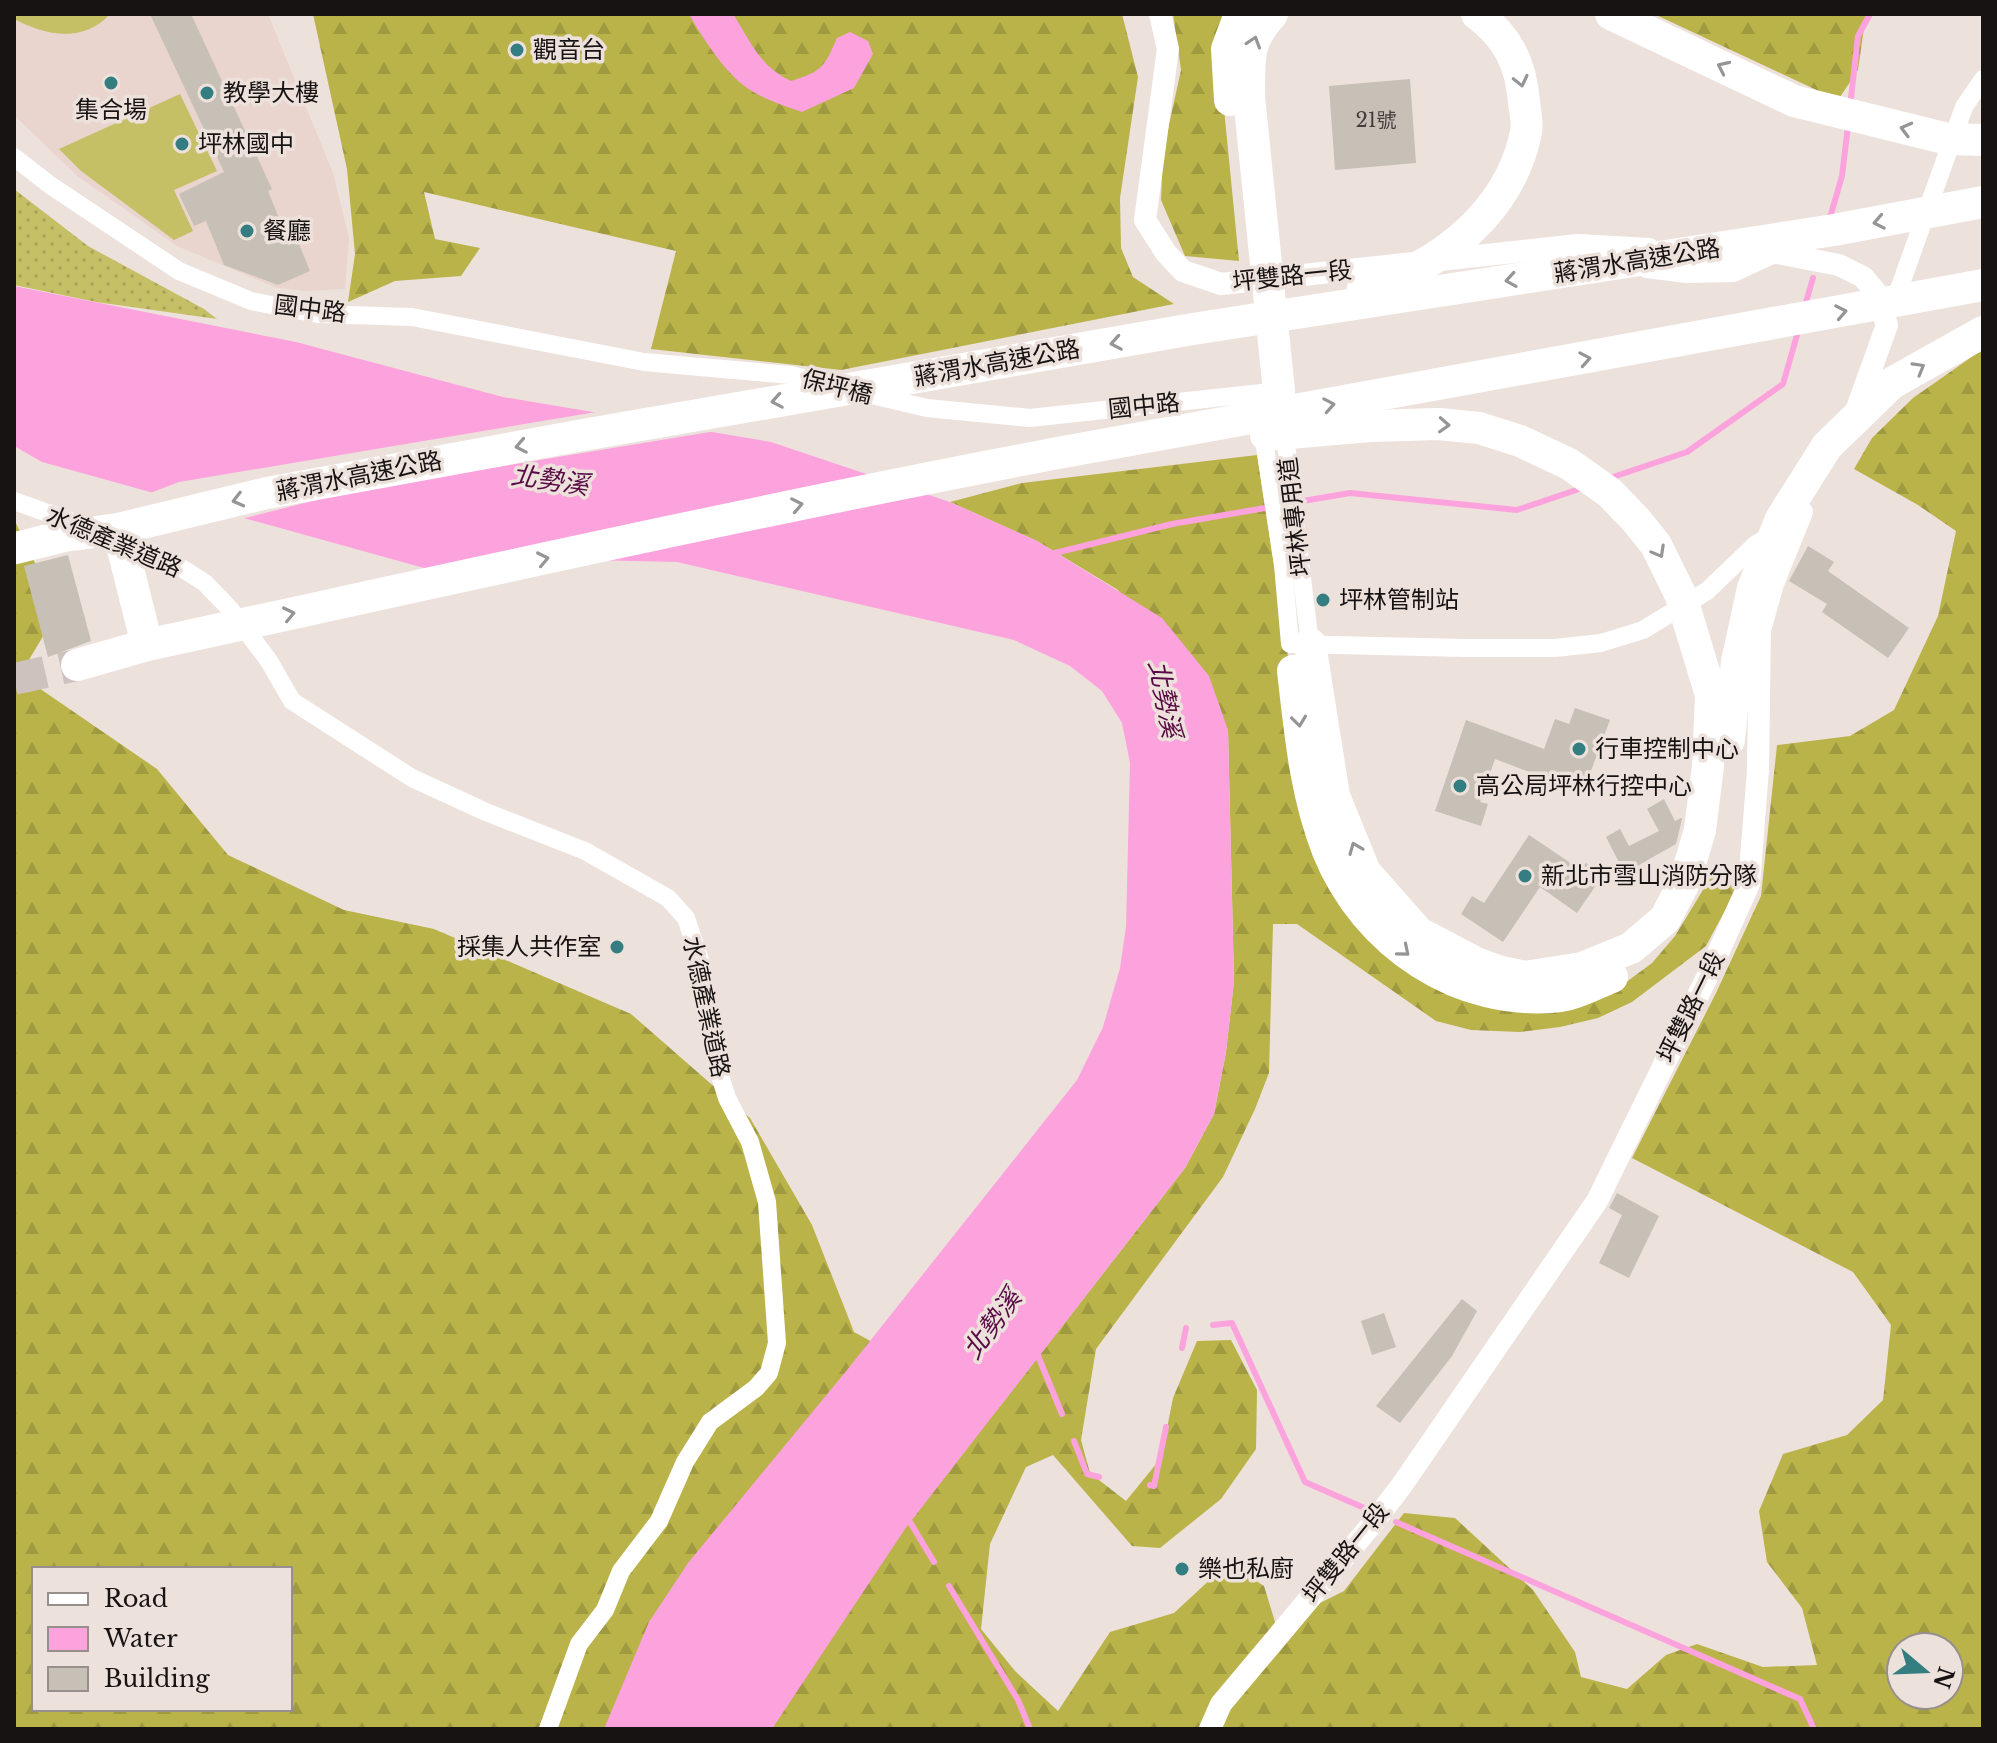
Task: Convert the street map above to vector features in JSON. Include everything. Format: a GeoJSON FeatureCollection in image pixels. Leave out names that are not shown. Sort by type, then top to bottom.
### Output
{"type":"FeatureCollection","features":[{"type":"Feature","properties":{"kind":"highway"},"geometry":{"type":"LineString","coordinates":[[1240,14],[1227,49],[1255,262],[1268,392]]}},
{"type":"Feature","properties":{"kind":"highway"},"geometry":{"type":"LineString","coordinates":[[1255,262],[1250,50],[1256,32],[1272,14]]}},
{"type":"Feature","properties":{"kind":"highway"},"geometry":{"type":"LineString","coordinates":[[1611,14],[1794,101],[1948,139],[1983,140]]}},
{"type":"Feature","properties":{"kind":"highway"},"geometry":{"type":"LineString","coordinates":[[1193,329],[1350,293],[1403,275],[1445,250],[1486,217],[1512,177],[1527,130],[1523,87],[1512,50],[1479,15]]}},
{"type":"Feature","properties":{"kind":"highway","name":"蔣渭水高速公路"},"geometry":{"type":"LineString","coordinates":[[16,548],[64,536],[118,529],[267,493],[492,451],[1193,329],[1834,230],[1983,202]]}},
{"type":"Feature","properties":{"kind":"highway"},"geometry":{"type":"LineString","coordinates":[[91,662],[147,645],[723,520],[1060,453],[1663,346],[1983,285]]}},
{"type":"Feature","properties":{"kind":"highway"},"geometry":{"type":"LineString","coordinates":[[1300,644],[1305,769],[1328,851],[1353,900],[1411,958],[1449,979],[1499,996],[1562,996],[1614,976],[1665,939],[1697,897],[1722,806],[1737,662],[1753,588],[1781,519],[1827,446],[1892,383],[1983,332]]}},
{"type":"Feature","properties":{"kind":"highway"},"geometry":{"type":"LineString","coordinates":[[1060,453],[1370,426],[1439,424],[1479,428],[1520,441],[1569,464],[1610,493],[1656,545],[1681,596],[1711,695],[1708,766],[1700,830],[1685,881],[1665,919],[1631,948],[1582,968],[1526,977],[1476,963],[1419,933],[1365,872],[1334,796],[1300,644]]}},
{"type":"Feature","properties":{"kind":"highway"},"geometry":{"type":"LineString","coordinates":[[118,529],[147,645]]}},
{"type":"Feature","properties":{"kind":"street","name":"坪雙路一段"},"geometry":{"type":"LineString","coordinates":[[1160,14],[1168,49],[1145,220],[1166,253],[1183,271],[1221,284],[1578,245],[1772,252],[1839,265],[1863,277],[1875,291],[1887,325],[1863,396],[1838,451],[1798,519],[1773,584],[1760,630],[1758,770],[1749,884],[1702,988],[1597,1201],[1402,1485],[1221,1704],[1210,1729]]}},
{"type":"Feature","properties":{"kind":"street"},"geometry":{"type":"LineString","coordinates":[[1887,325],[1964,107],[1983,79]]}},
{"type":"Feature","properties":{"kind":"street","name":"國中路"},"geometry":{"type":"LineString","coordinates":[[14,157],[50,185],[179,271],[251,301],[317,314],[412,317],[644,362]]}},
{"type":"Feature","properties":{"kind":"street","name":"保坪橋"},"geometry":{"type":"LineString","coordinates":[[644,362],[791,375],[927,408],[1030,418]]}},
{"type":"Feature","properties":{"kind":"street","name":"國中路"},"geometry":{"type":"LineString","coordinates":[[1030,418],[1268,392]]}},
{"type":"Feature","properties":{"kind":"street","name":"坪林專用道"},"geometry":{"type":"LineString","coordinates":[[1268,392],[1287,447],[1292,564],[1300,644]]}},
{"type":"Feature","properties":{"kind":"street","name":"坪林專用道"},"geometry":{"type":"LineString","coordinates":[[1268,392],[1266,451],[1292,564]]}},
{"type":"Feature","properties":{"kind":"street","name":"水德產業道路"},"geometry":{"type":"LineString","coordinates":[[14,501],[166,558],[205,583],[230,609],[269,661],[292,701],[412,778],[486,812],[585,851],[668,898],[686,918],[701,963],[705,1012],[716,1063],[727,1098],[750,1142],[767,1202],[777,1343],[769,1373],[756,1388],[710,1422],[685,1462],[659,1521],[621,1571],[605,1610],[579,1644],[548,1729]]}},
{"type":"Feature","properties":{"kind":"street"},"geometry":{"type":"LineString","coordinates":[[1300,644],[1555,648],[1601,643],[1643,630],[1707,591],[1755,545],[1798,519]]}},
{"type":"Feature","properties":{"kind":"shaded area","name":"坪林國中"},"geometry":{"type":"Polygon","coordinates":[[[14,14],[268,14],[333,173],[349,238],[345,289],[307,291],[277,288],[177,246],[76,175],[14,115],[14,14]]]}},
{"type":"Feature","properties":{"kind":"shaded area"},"geometry":{"type":"Polygon","coordinates":[[[14,14],[110,14],[88,30],[63,34],[26,25],[14,19],[14,14]]]}},
{"type":"Feature","properties":{"kind":"shaded area"},"geometry":{"type":"Polygon","coordinates":[[[180,94],[217,171],[174,190],[193,231],[174,240],[81,171],[59,149],[180,94]]]}},
{"type":"Feature","properties":{"kind":"shaded area"},"geometry":{"type":"Polygon","coordinates":[[[14,189],[88,246],[217,319],[96,302],[14,285],[14,189]]]}},
{"type":"Feature","properties":{"kind":"green space"},"geometry":{"type":"Polygon","coordinates":[[[313,14],[1122,14],[1138,77],[1120,198],[1121,248],[1133,277],[1174,304],[841,370],[651,349],[676,251],[424,192],[435,239],[480,248],[461,276],[395,281],[348,302],[355,254],[347,169],[313,14]]]}},
{"type":"Feature","properties":{"kind":"green space"},"geometry":{"type":"Polygon","coordinates":[[[1173,14],[1232,14],[1219,58],[1239,261],[1185,256],[1161,200],[1163,152],[1181,70],[1173,14]]]}},
{"type":"Feature","properties":{"kind":"green space"},"geometry":{"type":"Polygon","coordinates":[[[1654,14],[1866,14],[1858,70],[1838,100],[1654,14]]]}},
{"type":"Feature","properties":{"kind":"green space"},"geometry":{"type":"Polygon","coordinates":[[[1983,349],[1983,1729],[14,1729],[14,519],[58,611],[20,675],[157,769],[228,855],[344,910],[434,929],[631,1014],[750,1118],[812,1225],[854,1332],[997,1410],[1185,1168],[1214,1114],[1226,1052],[1234,981],[1228,730],[1118,590],[1037,541],[950,502],[1022,483],[1257,455],[1311,805],[1395,948],[1625,983],[1652,963],[1675,936],[1712,875],[1737,888],[1706,946],[1632,1002],[1598,1018],[1520,1032],[1471,1030],[1436,1021],[1297,924],[1273,924],[1269,1073],[1223,1177],[1096,1349],[1081,1440],[1090,1473],[1126,1501],[1161,1458],[1173,1398],[1197,1341],[1231,1340],[1257,1390],[1256,1449],[1221,1499],[1160,1548],[1132,1546],[1053,1455],[1026,1467],[990,1544],[981,1629],[1015,1671],[1058,1711],[1110,1632],[1174,1613],[1228,1563],[1264,1586],[1276,1625],[1344,1591],[1404,1513],[1455,1518],[1533,1590],[1575,1652],[1581,1677],[1627,1689],[1666,1655],[1697,1644],[1763,1667],[1817,1665],[1802,1608],[1767,1562],[1759,1511],[1783,1454],[1847,1435],[1883,1400],[1891,1325],[1853,1272],[1632,1158],[1716,993],[1761,896],[1777,745],[1850,736],[1894,710],[1938,616],[1956,531],[1918,505],[1854,469],[1872,438],[1913,398],[1983,349]]]}},
{"type":"Feature","properties":{"kind":"water"},"geometry":{"type":"Polygon","coordinates":[[[689,14],[733,14],[763,61],[791,81],[821,67],[837,38],[850,32],[868,41],[873,54],[854,88],[802,112],[743,85],[720,61],[689,14]]]}},
{"type":"Feature","properties":{"kind":"water","name":"北勢溪"},"geometry":{"type":"Polygon","coordinates":[[[14,286],[296,342],[503,397],[771,442],[950,502],[1037,541],[1162,618],[1209,676],[1228,730],[1234,981],[1226,1052],[1214,1114],[1185,1168],[905,1529],[772,1729],[604,1729],[649,1622],[688,1563],[847,1370],[1077,1080],[1103,1027],[1120,968],[1126,927],[1130,763],[1122,723],[1102,691],[1070,666],[1014,640],[677,562],[545,559],[424,568],[42,462],[14,446],[14,286]]]}},
{"type":"Feature","properties":{"kind":"pier"},"geometry":{"type":"Polygon","coordinates":[[[608,410],[722,430],[352,491],[237,520],[145,495],[179,482],[608,410]]]}},
{"type":"Feature","properties":{"kind":"building","name":"教學大樓"},"geometry":{"type":"Polygon","coordinates":[[[150,14],[191,14],[272,189],[268,191],[287,238],[295,234],[310,271],[278,285],[224,265],[206,221],[194,226],[179,194],[224,172],[150,14]]]}},
{"type":"Feature","properties":{"kind":"building"},"geometry":{"type":"Polygon","coordinates":[[[1410,79],[1416,163],[1335,170],[1329,86],[1410,79]]]}},
{"type":"Feature","properties":{"kind":"building"},"geometry":{"type":"Polygon","coordinates":[[[1808,546],[1834,562],[1828,571],[1909,628],[1888,658],[1822,612],[1827,604],[1789,581],[1808,546]]]}},
{"type":"Feature","properties":{"kind":"building"},"geometry":{"type":"Polygon","coordinates":[[[68,555],[91,641],[48,657],[24,566],[68,555]]]}},
{"type":"Feature","properties":{"kind":"building"},"geometry":{"type":"Polygon","coordinates":[[[1575,708],[1610,720],[1583,792],[1495,759],[1480,802],[1488,804],[1481,826],[1435,811],[1466,720],[1544,749],[1555,719],[1569,724],[1575,708]]]}},
{"type":"Feature","properties":{"kind":"building"},"geometry":{"type":"Polygon","coordinates":[[[1664,799],[1675,821],[1682,819],[1676,844],[1639,865],[1647,880],[1632,888],[1606,837],[1620,829],[1629,846],[1659,831],[1647,809],[1664,799]]]}},
{"type":"Feature","properties":{"kind":"building","name":"新北市雪山消防分隊"},"geometry":{"type":"Polygon","coordinates":[[[1529,835],[1581,870],[1586,863],[1603,875],[1577,913],[1540,887],[1503,942],[1461,914],[1472,896],[1484,903],[1529,835]]]}},
{"type":"Feature","properties":{"kind":"building"},"geometry":{"type":"Polygon","coordinates":[[[1617,1193],[1659,1216],[1629,1278],[1599,1263],[1622,1215],[1609,1208],[1617,1193]]]}},
{"type":"Feature","properties":{"kind":"building"},"geometry":{"type":"Polygon","coordinates":[[[1462,1299],[1477,1311],[1452,1356],[1400,1423],[1376,1406],[1462,1299]]]}},
{"type":"Feature","properties":{"kind":"building"},"geometry":{"type":"Polygon","coordinates":[[[1384,1313],[1396,1347],[1372,1355],[1361,1321],[1384,1313]]]}},
{"type":"Feature","properties":{"kind":"waterway"},"geometry":{"type":"LineString","coordinates":[[1850,107],[1858,36],[1870,14]]}},
{"type":"Feature","properties":{"kind":"waterway"},"geometry":{"type":"LineString","coordinates":[[1829,221],[1842,176],[1848,126]]}},
{"type":"Feature","properties":{"kind":"waterway"},"geometry":{"type":"LineString","coordinates":[[1804,309],[1813,278]]}},
{"type":"Feature","properties":{"kind":"waterway"},"geometry":{"type":"LineString","coordinates":[[1607,479],[1687,452],[1783,384],[1799,328]]}},
{"type":"Feature","properties":{"kind":"waterway"},"geometry":{"type":"LineString","coordinates":[[1297,502],[1350,493],[1517,510],[1585,487]]}},
{"type":"Feature","properties":{"kind":"waterway"},"geometry":{"type":"LineString","coordinates":[[1051,554],[1172,524],[1271,507]]}},
{"type":"Feature","properties":{"kind":"waterway"},"geometry":{"type":"LineString","coordinates":[[1213,1325],[1232,1323],[1305,1482],[1362,1507]]}},
{"type":"Feature","properties":{"kind":"waterway"},"geometry":{"type":"LineString","coordinates":[[1182,1348],[1186,1328]]}},
{"type":"Feature","properties":{"kind":"waterway"},"geometry":{"type":"LineString","coordinates":[[1036,1351],[1062,1414]]}},
{"type":"Feature","properties":{"kind":"waterway"},"geometry":{"type":"LineString","coordinates":[[1150,1485],[1154,1486],[1166,1427]]}},
{"type":"Feature","properties":{"kind":"waterway"},"geometry":{"type":"LineString","coordinates":[[1074,1441],[1087,1474],[1099,1477]]}},
{"type":"Feature","properties":{"kind":"waterway"},"geometry":{"type":"LineString","coordinates":[[907,1517],[934,1562]]}},
{"type":"Feature","properties":{"kind":"waterway"},"geometry":{"type":"LineString","coordinates":[[1396,1522],[1800,1699],[1814,1729]]}},
{"type":"Feature","properties":{"kind":"waterway"},"geometry":{"type":"LineString","coordinates":[[949,1586],[1018,1700],[1030,1729]]}},
{"type":"Feature","properties":{"kind":"tunnel"},"geometry":{"type":"LineString","coordinates":[[14,679],[77,665]]}},
{"type":"Feature","properties":{"kind":"place","name":"觀音台"},"geometry":{"type":"Point","coordinates":[517,50]}},
{"type":"Feature","properties":{"kind":"place","name":"集合場"},"geometry":{"type":"Point","coordinates":[111,83]}},
{"type":"Feature","properties":{"kind":"place","name":"教學大樓"},"geometry":{"type":"Point","coordinates":[207,93]}},
{"type":"Feature","properties":{"kind":"place","name":"坪林國中"},"geometry":{"type":"Point","coordinates":[182,144]}},
{"type":"Feature","properties":{"kind":"place","name":"餐廳"},"geometry":{"type":"Point","coordinates":[247,231]}},
{"type":"Feature","properties":{"kind":"place","name":"坪林管制站"},"geometry":{"type":"Point","coordinates":[1323,600]}},
{"type":"Feature","properties":{"kind":"place","name":"行車控制中心"},"geometry":{"type":"Point","coordinates":[1579,749]}},
{"type":"Feature","properties":{"kind":"place","name":"高公局坪林行控中心"},"geometry":{"type":"Point","coordinates":[1460,786]}},
{"type":"Feature","properties":{"kind":"place","name":"新北市雪山消防分隊"},"geometry":{"type":"Point","coordinates":[1525,876]}},
{"type":"Feature","properties":{"kind":"place","name":"採集人共作室"},"geometry":{"type":"Point","coordinates":[617,947]}},
{"type":"Feature","properties":{"kind":"place","name":"樂也私廚"},"geometry":{"type":"Point","coordinates":[1182,1569]}}]}
